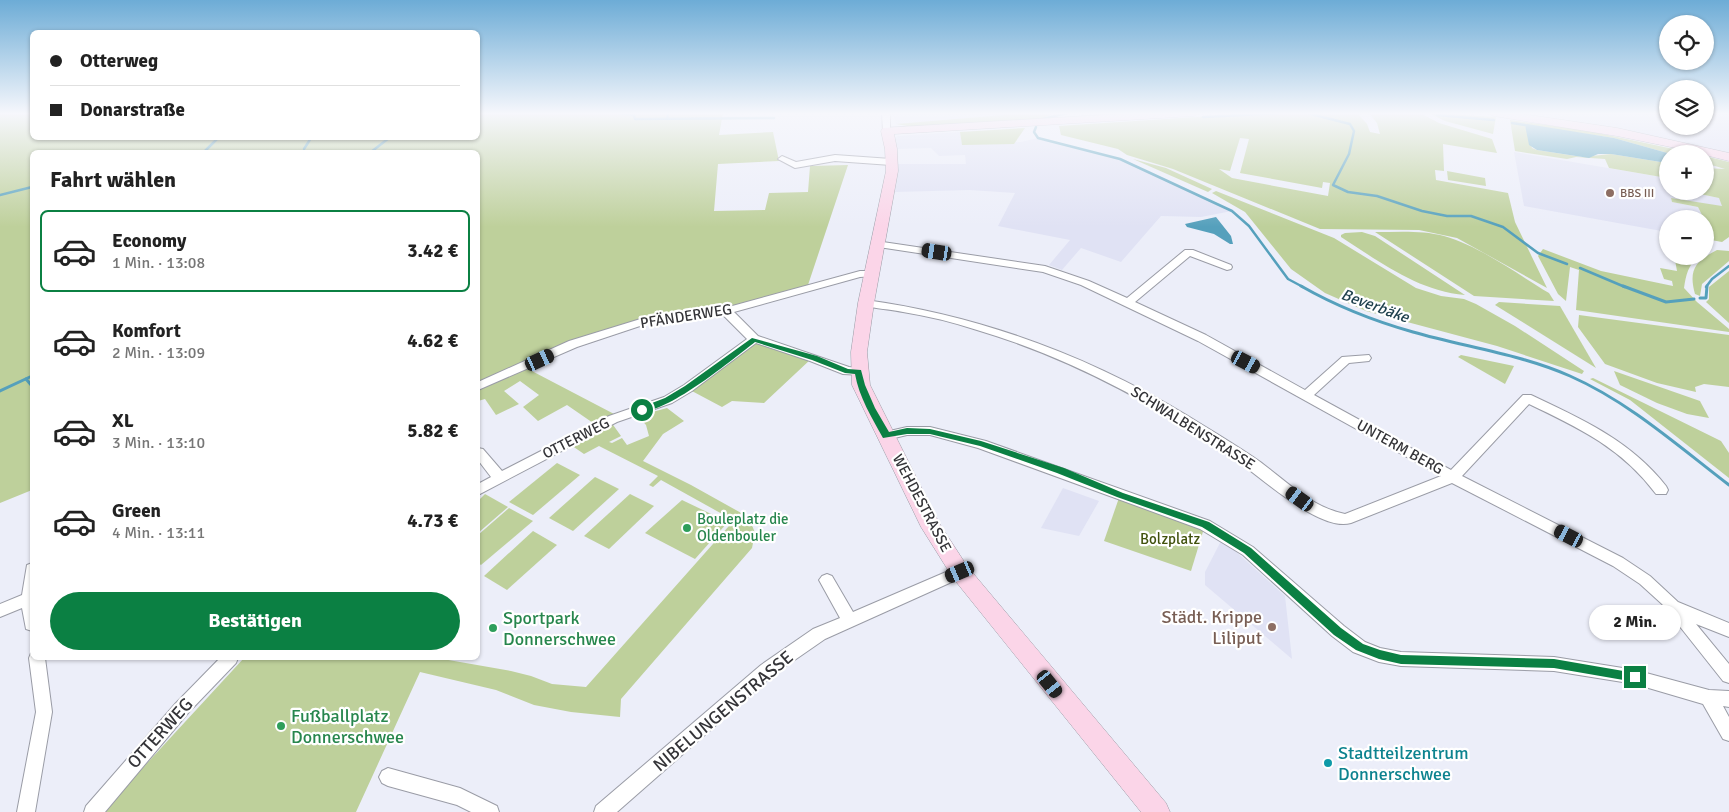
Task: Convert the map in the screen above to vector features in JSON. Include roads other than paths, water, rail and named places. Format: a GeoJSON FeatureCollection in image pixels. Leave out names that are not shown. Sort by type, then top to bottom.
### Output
{"type":"FeatureCollection","features":[{"type":"Feature","properties":{"kind":"street","name":"WEHDESTRASSE"},"geometry":{"type":"LineString","coordinates":[[890,151],[892,171],[876,244],[859,352],[861,385],[932,527],[960,572],[1157,812]]}},
{"type":"Feature","properties":{"kind":"street"},"geometry":{"type":"LineString","coordinates":[[1702,151],[1729,157]]}},
{"type":"Feature","properties":{"kind":"street"},"geometry":{"type":"LineString","coordinates":[[782,159],[794,167],[835,158],[891,162]]}},
{"type":"Feature","properties":{"kind":"street","name":"UNTERM BERG"},"geometry":{"type":"LineString","coordinates":[[876,244],[1045,269],[1085,283],[1202,338],[1453,477],[1618,562],[1645,580],[1667,600],[1729,676]]}},
{"type":"Feature","properties":{"kind":"street"},"geometry":{"type":"LineString","coordinates":[[1128,304],[1189,252],[1227,267]]}},
{"type":"Feature","properties":{"kind":"street","name":"PFÄNDERWEG"},"geometry":{"type":"LineString","coordinates":[[480,385],[573,344],[651,319],[726,311],[860,274],[871,274]]}},
{"type":"Feature","properties":{"kind":"street","name":"SCHWALBENSTRASSE"},"geometry":{"type":"LineString","coordinates":[[866,303],[915,311],[978,326],[1085,366],[1162,406],[1253,464],[1316,510],[1333,518],[1346,519],[1453,477]]}},
{"type":"Feature","properties":{"kind":"street"},"geometry":{"type":"LineString","coordinates":[[726,311],[754,340],[814,358],[847,371],[859,372]]}},
{"type":"Feature","properties":{"kind":"street","name":"OTTERWEG"},"geometry":{"type":"LineString","coordinates":[[480,489],[612,420],[668,400],[688,388],[754,340]]}},
{"type":"Feature","properties":{"kind":"street"},"geometry":{"type":"LineString","coordinates":[[1306,395],[1346,360],[1366,358]]}},
{"type":"Feature","properties":{"kind":"street"},"geometry":{"type":"LineString","coordinates":[[1453,477],[1527,398],[1599,433],[1650,472],[1661,490]]}},
{"type":"Feature","properties":{"kind":"street"},"geometry":{"type":"LineString","coordinates":[[886,436],[907,431],[930,432],[981,444],[1060,470],[1120,495],[1205,525],[1248,550],[1338,632],[1359,647],[1379,655],[1401,659],[1554,664],[1635,677],[1709,698],[1729,700]]}},
{"type":"Feature","properties":{"kind":"street"},"geometry":{"type":"LineString","coordinates":[[480,454],[500,478]]}},
{"type":"Feature","properties":{"kind":"street","name":"NIBELUNGENSTRASSE"},"geometry":{"type":"LineString","coordinates":[[603,812],[767,670],[819,634],[960,572]]}},
{"type":"Feature","properties":{"kind":"street"},"geometry":{"type":"LineString","coordinates":[[827,580],[850,620]]}},
{"type":"Feature","properties":{"kind":"street"},"geometry":{"type":"LineString","coordinates":[[30,588],[30,607]]}},
{"type":"Feature","properties":{"kind":"street"},"geometry":{"type":"LineString","coordinates":[[0,611],[29,598]]}},
{"type":"Feature","properties":{"kind":"street","name":"UNTERM BERG"},"geometry":{"type":"LineString","coordinates":[[1667,600],[1687,613],[1729,630]]}},
{"type":"Feature","properties":{"kind":"street"},"geometry":{"type":"LineString","coordinates":[[26,812],[44,712],[37,660]]}},
{"type":"Feature","properties":{"kind":"street","name":"OTTERWEG"},"geometry":{"type":"LineString","coordinates":[[94,812],[182,708],[228,660]]}},
{"type":"Feature","properties":{"kind":"street"},"geometry":{"type":"LineString","coordinates":[[1709,698],[1729,733]]}},
{"type":"Feature","properties":{"kind":"street"},"geometry":{"type":"LineString","coordinates":[[388,777],[460,797],[490,812]]}},
{"type":"Feature","properties":{"kind":"water"},"geometry":{"type":"Polygon","coordinates":[[[1543,151],[1659,151],[1659,162],[1611,154],[1598,154],[1589,158],[1543,151]]]}},
{"type":"Feature","properties":{"kind":"water"},"geometry":{"type":"Polygon","coordinates":[[[1216,217],[1231,236],[1233,244],[1214,234],[1187,227],[1185,224],[1216,217]]]}},
{"type":"Feature","properties":{"kind":"waterway","name":"Beverbäke"},"geometry":{"type":"LineString","coordinates":[[1088,151],[1120,159],[1232,211],[1249,226],[1288,279],[1303,287]]}},
{"type":"Feature","properties":{"kind":"waterway"},"geometry":{"type":"LineString","coordinates":[[1350,151],[1333,185],[1348,192],[1377,196],[1422,211],[1447,216],[1471,216],[1503,227],[1538,253],[1567,264]]}},
{"type":"Feature","properties":{"kind":"waterway"},"geometry":{"type":"LineString","coordinates":[[0,195],[30,188]]}},
{"type":"Feature","properties":{"kind":"waterway"},"geometry":{"type":"LineString","coordinates":[[1706,287],[1712,279],[1729,266]]}},
{"type":"Feature","properties":{"kind":"waterway"},"geometry":{"type":"LineString","coordinates":[[1580,268],[1625,287]]}},
{"type":"Feature","properties":{"kind":"waterway","name":"Beverbäke"},"geometry":{"type":"LineString","coordinates":[[1301,286],[1342,306],[1384,323],[1532,362],[1570,376],[1633,412],[1729,485]]}},
{"type":"Feature","properties":{"kind":"waterway"},"geometry":{"type":"LineString","coordinates":[[1623,286],[1666,302],[1694,299]]}},
{"type":"Feature","properties":{"kind":"waterway"},"geometry":{"type":"LineString","coordinates":[[1700,298],[1706,298],[1707,286]]}},
{"type":"Feature","properties":{"kind":"waterway"},"geometry":{"type":"LineString","coordinates":[[0,391],[30,377]]}},
{"type":"Feature","properties":{"kind":"waterway"},"geometry":{"type":"LineString","coordinates":[[26,379],[30,384]]}},
{"type":"Feature","properties":{"kind":"place","name":"BBS III"},"geometry":{"type":"Point","coordinates":[1610,193]}},
{"type":"Feature","properties":{"kind":"place","name":"Bouleplatz die Oldenbouler"},"geometry":{"type":"Point","coordinates":[687,528]}},
{"type":"Feature","properties":{"kind":"place","name":"Städt. Krippe Liliput"},"geometry":{"type":"Point","coordinates":[1272,627]}},
{"type":"Feature","properties":{"kind":"place","name":"Sportpark Donnerschwee"},"geometry":{"type":"Point","coordinates":[493,628]}},
{"type":"Feature","properties":{"kind":"place","name":"Fußballplatz Donnerschwee"},"geometry":{"type":"Point","coordinates":[281,726]}},
{"type":"Feature","properties":{"kind":"place","name":"Stadtteilzentrum Donnerschwee"},"geometry":{"type":"Point","coordinates":[1328,763]}},
{"type":"Feature","properties":{"kind":"park label","name":"Bolzplatz"},"geometry":{"type":"Point","coordinates":[1170,539]}}]}
